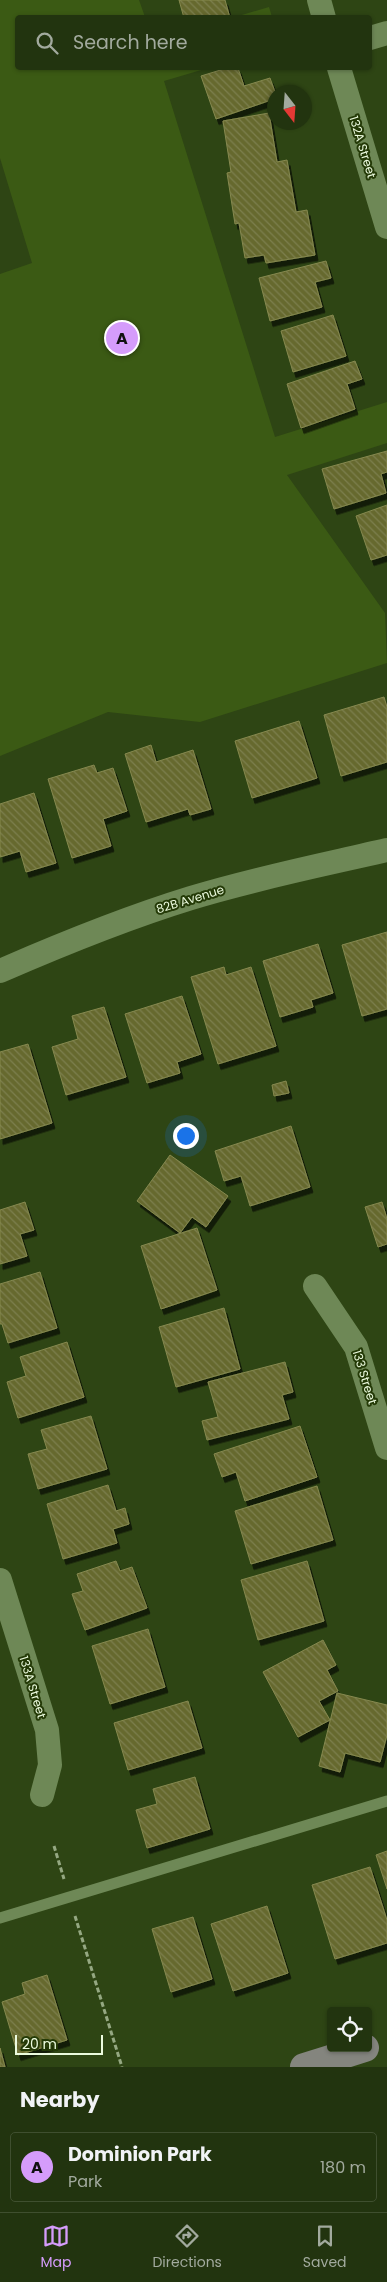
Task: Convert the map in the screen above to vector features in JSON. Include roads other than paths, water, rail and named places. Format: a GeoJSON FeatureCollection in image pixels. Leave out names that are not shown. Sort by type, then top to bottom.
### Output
{"type":"FeatureCollection","features":[{"type":"Feature","properties":{"kind":"main road"},"geometry":{"type":"LineString","coordinates":[[372,2046],[387,2041]]}},
{"type":"Feature","properties":{"kind":"main road"},"geometry":{"type":"LineString","coordinates":[[304,2067],[351,2052]]}},
{"type":"Feature","properties":{"kind":"street"},"geometry":{"type":"LineString","coordinates":[[319,0],[323,15]]}},
{"type":"Feature","properties":{"kind":"street"},"geometry":{"type":"LineString","coordinates":[[372,37],[387,33]]}},
{"type":"Feature","properties":{"kind":"street","name":"132A Street"},"geometry":{"type":"LineString","coordinates":[[340,70],[387,227]]}},
{"type":"Feature","properties":{"kind":"street","name":"82B Avenue"},"geometry":{"type":"LineString","coordinates":[[0,972],[117,923],[191,898],[247,882],[387,850]]}},
{"type":"Feature","properties":{"kind":"street","name":"133 Street"},"geometry":{"type":"LineString","coordinates":[[315,1286],[356,1346],[387,1448]]}},
{"type":"Feature","properties":{"kind":"street","name":"133A Street"},"geometry":{"type":"LineString","coordinates":[[0,1580],[47,1730],[50,1765],[42,1795]]}},
{"type":"Feature","properties":{"kind":"lane"},"geometry":{"type":"LineString","coordinates":[[0,1918],[387,1802]]}},
{"type":"Feature","properties":{"kind":"place","name":"Dominion Park"},"geometry":{"type":"Point","coordinates":[122,338]}}]}
